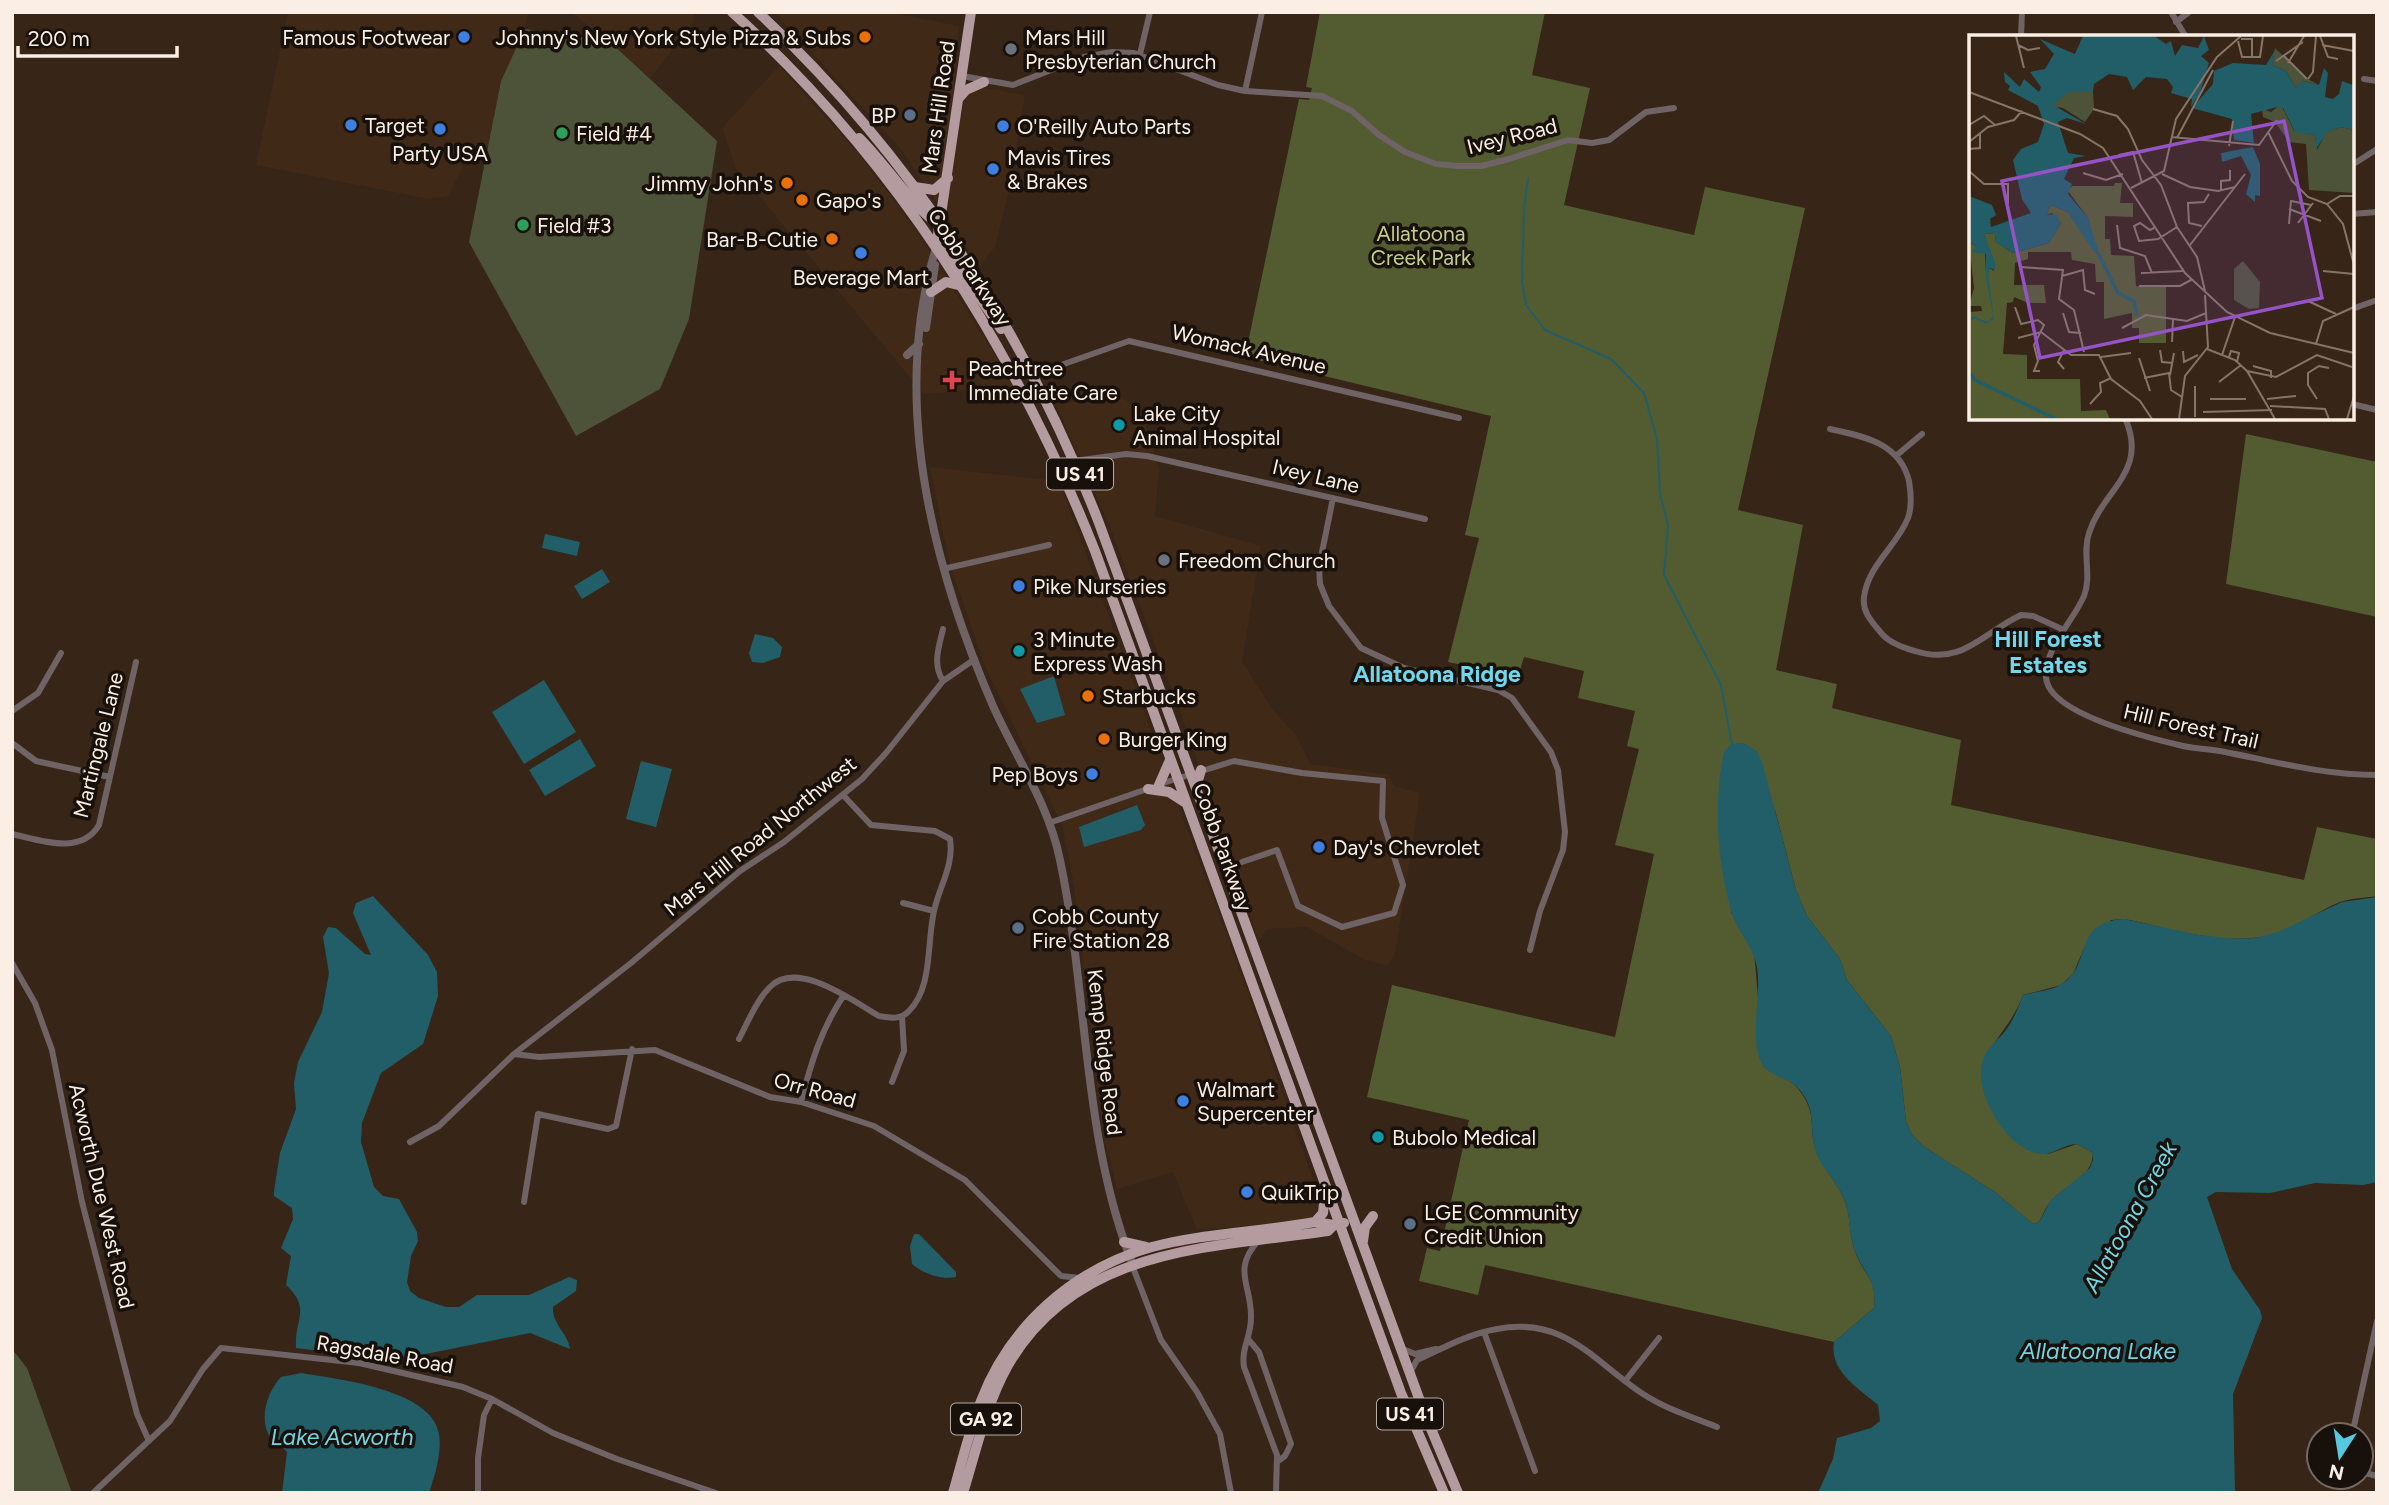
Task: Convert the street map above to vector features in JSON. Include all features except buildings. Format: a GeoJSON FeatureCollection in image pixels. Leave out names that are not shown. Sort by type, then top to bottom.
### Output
{"type":"FeatureCollection","features":[{"type":"Feature","properties":{"kind":"main road","name":"Cobb Parkway"},"geometry":{"type":"LineString","coordinates":[[732,12],[835,119],[890,185],[936,248],[1007,363],[1067,482],[1178,778],[1323,1180],[1344,1223],[1363,1244],[1411,1376],[1458,1493]]}},
{"type":"Feature","properties":{"kind":"main road","name":"Cobb Parkway"},"geometry":{"type":"LineString","coordinates":[[758,12],[836,93],[941,223],[1016,345],[1074,461],[1196,772],[1196,787],[1234,892],[1401,1393],[1444,1493]]}},
{"type":"Feature","properties":{"kind":"main road","name":"Mars Hill Road"},"geometry":{"type":"LineString","coordinates":[[936,248],[971,12]]}},
{"type":"Feature","properties":{"kind":"main road"},"geometry":{"type":"LineString","coordinates":[[959,98],[966,90],[984,82]]}},
{"type":"Feature","properties":{"kind":"main road"},"geometry":{"type":"LineString","coordinates":[[835,119],[886,165],[926,215],[941,223]]}},
{"type":"Feature","properties":{"kind":"main road"},"geometry":{"type":"LineString","coordinates":[[914,187],[925,191],[934,190],[948,178]]}},
{"type":"Feature","properties":{"kind":"main road"},"geometry":{"type":"LineString","coordinates":[[936,248],[952,256],[994,320],[1016,345]]}},
{"type":"Feature","properties":{"kind":"main road"},"geometry":{"type":"LineString","coordinates":[[932,292],[942,282],[961,286]]}},
{"type":"Feature","properties":{"kind":"main road"},"geometry":{"type":"LineString","coordinates":[[1138,669],[1161,711],[1179,762],[1196,772]]}},
{"type":"Feature","properties":{"kind":"main road"},"geometry":{"type":"LineString","coordinates":[[1170,758],[1168,769],[1153,787],[1169,792],[1187,804]]}},
{"type":"Feature","properties":{"kind":"main road"},"geometry":{"type":"LineString","coordinates":[[1178,778],[1190,792],[1213,855],[1226,883],[1234,892]]}},
{"type":"Feature","properties":{"kind":"main road"},"geometry":{"type":"LineString","coordinates":[[1294,1099],[1315,1135],[1344,1223]]}},
{"type":"Feature","properties":{"kind":"main road"},"geometry":{"type":"LineString","coordinates":[[1315,1222],[1326,1205],[1323,1180]]}},
{"type":"Feature","properties":{"kind":"main road"},"geometry":{"type":"LineString","coordinates":[[1363,1244],[1365,1227],[1373,1216]]}},
{"type":"Feature","properties":{"kind":"main road","name":"GA 92"},"geometry":{"type":"LineString","coordinates":[[963,1493],[993,1399],[1007,1366],[1063,1303],[1152,1247],[1315,1222],[1344,1223]]}},
{"type":"Feature","properties":{"kind":"main road","name":"GA 92"},"geometry":{"type":"LineString","coordinates":[[953,1493],[981,1402],[998,1364],[1022,1331],[1060,1293],[1080,1278],[1130,1259],[1328,1231],[1344,1223]]}},
{"type":"Feature","properties":{"kind":"main road"},"geometry":{"type":"LineString","coordinates":[[1124,1242],[1152,1247]]}},
{"type":"Feature","properties":{"kind":"street"},"geometry":{"type":"LineString","coordinates":[[1140,54],[1150,12]]}},
{"type":"Feature","properties":{"kind":"street"},"geometry":{"type":"LineString","coordinates":[[1245,91],[1262,12]]}},
{"type":"Feature","properties":{"kind":"street"},"geometry":{"type":"LineString","coordinates":[[2021,35],[2022,12]]}},
{"type":"Feature","properties":{"kind":"street"},"geometry":{"type":"LineString","coordinates":[[2171,12],[2185,35]]}},
{"type":"Feature","properties":{"kind":"street"},"geometry":{"type":"LineString","coordinates":[[2176,22],[2189,12]]}},
{"type":"Feature","properties":{"kind":"street","name":"Ivey Road"},"geometry":{"type":"LineString","coordinates":[[962,76],[984,82],[1019,84],[1084,57],[1112,52],[1140,54],[1208,81],[1245,91],[1322,96],[1352,111],[1379,135],[1405,152],[1436,164],[1458,166],[1481,166],[1568,139],[1592,143],[1609,140],[1646,112],[1674,108]]}},
{"type":"Feature","properties":{"kind":"street"},"geometry":{"type":"LineString","coordinates":[[2364,79],[2377,81]]}},
{"type":"Feature","properties":{"kind":"street"},"geometry":{"type":"LineString","coordinates":[[2354,163],[2377,149]]}},
{"type":"Feature","properties":{"kind":"street"},"geometry":{"type":"LineString","coordinates":[[2354,214],[2377,212]]}},
{"type":"Feature","properties":{"kind":"street"},"geometry":{"type":"LineString","coordinates":[[919,357],[932,292],[936,248]]}},
{"type":"Feature","properties":{"kind":"street"},"geometry":{"type":"LineString","coordinates":[[936,248],[929,273],[919,344],[919,437],[943,569],[975,659]]}},
{"type":"Feature","properties":{"kind":"street"},"geometry":{"type":"LineString","coordinates":[[2354,308],[2377,300]]}},
{"type":"Feature","properties":{"kind":"street","name":"Womack Avenue"},"geometry":{"type":"LineString","coordinates":[[1032,374],[1129,341],[1459,418]]}},
{"type":"Feature","properties":{"kind":"street"},"geometry":{"type":"LineString","coordinates":[[907,355],[919,344]]}},
{"type":"Feature","properties":{"kind":"street"},"geometry":{"type":"LineString","coordinates":[[2354,404],[2377,410]]}},
{"type":"Feature","properties":{"kind":"street","name":"Hill Forest Trail"},"geometry":{"type":"LineString","coordinates":[[2126,420],[2133,449],[2129,467],[2089,530],[2086,544],[2087,586],[2049,662],[2046,678],[2062,701],[2088,716],[2184,747],[2222,751],[2300,769],[2377,775]]}},
{"type":"Feature","properties":{"kind":"street"},"geometry":{"type":"LineString","coordinates":[[1830,429],[1869,439],[1897,455],[1907,473],[1912,494],[1908,519],[1872,571],[1864,598],[1867,616],[1886,639],[1932,657],[1955,655],[2021,615],[2033,615],[2064,630]]}},
{"type":"Feature","properties":{"kind":"street"},"geometry":{"type":"LineString","coordinates":[[1897,455],[1922,434]]}},
{"type":"Feature","properties":{"kind":"street","name":"Ivey Lane"},"geometry":{"type":"LineString","coordinates":[[1074,461],[1134,454],[1425,519]]}},
{"type":"Feature","properties":{"kind":"street"},"geometry":{"type":"LineString","coordinates":[[1333,498],[1319,567],[1320,584],[1329,606],[1360,648],[1404,668],[1498,690],[1512,698],[1551,752],[1558,769],[1564,841],[1530,950]]}},
{"type":"Feature","properties":{"kind":"street"},"geometry":{"type":"LineString","coordinates":[[943,569],[1049,545]]}},
{"type":"Feature","properties":{"kind":"street"},"geometry":{"type":"LineString","coordinates":[[943,629],[936,671],[943,681]]}},
{"type":"Feature","properties":{"kind":"street"},"geometry":{"type":"LineString","coordinates":[[12,711],[38,693],[61,653]]}},
{"type":"Feature","properties":{"kind":"street","name":"Mars Hill Road Northwest"},"geometry":{"type":"LineString","coordinates":[[410,1142],[422,1137],[456,1112],[514,1054],[631,963],[754,861],[784,842],[843,795],[886,753],[943,681],[975,659]]}},
{"type":"Feature","properties":{"kind":"street","name":"Kemp Ridge Road"},"geometry":{"type":"LineString","coordinates":[[975,659],[1005,732],[1049,822],[1060,860],[1102,1165],[1130,1259]]}},
{"type":"Feature","properties":{"kind":"street","name":"Martingale Lane"},"geometry":{"type":"LineString","coordinates":[[12,834],[66,845],[82,842],[93,834],[99,825],[136,662]]}},
{"type":"Feature","properties":{"kind":"street"},"geometry":{"type":"LineString","coordinates":[[12,743],[36,761],[110,777]]}},
{"type":"Feature","properties":{"kind":"street"},"geometry":{"type":"LineString","coordinates":[[1049,822],[1234,761],[1302,773],[1383,781],[1382,817],[1403,885],[1394,913],[1342,927],[1298,906],[1277,850],[1242,862]]}},
{"type":"Feature","properties":{"kind":"street"},"geometry":{"type":"LineString","coordinates":[[843,795],[871,825],[935,831],[950,839],[951,862],[934,911],[919,998],[902,1016],[904,1051],[892,1082]]}},
{"type":"Feature","properties":{"kind":"street"},"geometry":{"type":"LineString","coordinates":[[903,903],[934,911]]}},
{"type":"Feature","properties":{"kind":"street","name":"Acworth Due West Road"},"geometry":{"type":"LineString","coordinates":[[12,963],[35,1003],[52,1050],[82,1202],[137,1414],[149,1441]]}},
{"type":"Feature","properties":{"kind":"street"},"geometry":{"type":"LineString","coordinates":[[739,1039],[761,998],[776,981],[807,978],[844,995],[879,1016],[902,1016]]}},
{"type":"Feature","properties":{"kind":"street"},"geometry":{"type":"LineString","coordinates":[[800,1102],[822,1030],[844,995]]}},
{"type":"Feature","properties":{"kind":"street"},"geometry":{"type":"LineString","coordinates":[[524,1202],[538,1114],[608,1129],[616,1126],[632,1049]]}},
{"type":"Feature","properties":{"kind":"street","name":"Orr Road"},"geometry":{"type":"LineString","coordinates":[[514,1054],[549,1057],[632,1049],[665,1052],[770,1097],[800,1102],[874,1126],[965,1180],[1061,1276]]}},
{"type":"Feature","properties":{"kind":"street"},"geometry":{"type":"LineString","coordinates":[[1259,1240],[1245,1258],[1243,1279],[1251,1318],[1248,1339],[1241,1353],[1278,1461],[1276,1493]]}},
{"type":"Feature","properties":{"kind":"street"},"geometry":{"type":"LineString","coordinates":[[1229,1244],[1245,1258]]}},
{"type":"Feature","properties":{"kind":"street"},"geometry":{"type":"LineString","coordinates":[[1130,1259],[1161,1340],[1197,1392],[1220,1434],[1231,1493]]}},
{"type":"Feature","properties":{"kind":"street"},"geometry":{"type":"LineString","coordinates":[[1060,1293],[1061,1276],[1080,1278]]}},
{"type":"Feature","properties":{"kind":"street"},"geometry":{"type":"LineString","coordinates":[[2356,1421],[2377,1321]]}},
{"type":"Feature","properties":{"kind":"street"},"geometry":{"type":"LineString","coordinates":[[1400,1346],[1415,1354],[1484,1332],[1523,1327],[1559,1334],[1583,1346],[1625,1381],[1664,1406],[1717,1427]]}},
{"type":"Feature","properties":{"kind":"street"},"geometry":{"type":"LineString","coordinates":[[1484,1332],[1535,1471]]}},
{"type":"Feature","properties":{"kind":"street"},"geometry":{"type":"LineString","coordinates":[[1625,1381],[1660,1338]]}},
{"type":"Feature","properties":{"kind":"street"},"geometry":{"type":"LineString","coordinates":[[1248,1339],[1259,1352],[1291,1444],[1285,1456],[1278,1461]]}},
{"type":"Feature","properties":{"kind":"street","name":"Ragsdale Road"},"geometry":{"type":"LineString","coordinates":[[93,1493],[176,1415],[203,1369],[221,1348],[299,1358],[310,1356],[386,1368],[463,1387],[492,1399],[553,1433],[617,1459],[716,1493]]}},
{"type":"Feature","properties":{"kind":"street"},"geometry":{"type":"LineString","coordinates":[[1411,1376],[1415,1361],[1438,1348]]}},
{"type":"Feature","properties":{"kind":"street"},"geometry":{"type":"LineString","coordinates":[[478,1493],[478,1458],[484,1415],[492,1399]]}},
{"type":"Feature","properties":{"kind":"shaded area"},"geometry":{"type":"Polygon","coordinates":[[[288,12],[528,12],[525,29],[501,81],[488,145],[464,164],[448,196],[429,199],[256,165],[288,12]]]}},
{"type":"Feature","properties":{"kind":"shaded area"},"geometry":{"type":"Polygon","coordinates":[[[570,12],[695,12],[693,23],[650,79],[609,41],[570,12]]]}},
{"type":"Feature","properties":{"kind":"shaded area"},"geometry":{"type":"Polygon","coordinates":[[[774,12],[889,12],[959,26],[954,83],[1025,95],[1008,194],[995,247],[980,266],[900,148],[774,12]]]}},
{"type":"Feature","properties":{"kind":"shaded area"},"geometry":{"type":"Polygon","coordinates":[[[779,66],[857,152],[914,227],[1015,387],[924,394],[735,167],[722,128],[779,66]]]}},
{"type":"Feature","properties":{"kind":"shaded area"},"geometry":{"type":"Polygon","coordinates":[[[1118,393],[1143,415],[1159,470],[1155,516],[1261,546],[1242,661],[1273,710],[1296,735],[1310,764],[1389,775],[1394,786],[1420,793],[1395,954],[1387,965],[1365,960],[1307,927],[1267,929],[1259,941],[1178,705],[1107,520],[1056,405],[1118,393]]]}},
{"type":"Feature","properties":{"kind":"shaded area"},"geometry":{"type":"Polygon","coordinates":[[[930,467],[1059,481],[1248,993],[1322,1206],[1315,1220],[1197,1230],[1173,1172],[1117,1189],[1103,1133],[1074,886],[1062,825],[984,664],[949,562],[930,467]]]}},
{"type":"Feature","properties":{"kind":"green space","name":"Allatoona Creek Park"},"geometry":{"type":"Polygon","coordinates":[[[1320,12],[1545,12],[1532,75],[1590,88],[1564,205],[1694,235],[1705,187],[1805,208],[1738,510],[1803,525],[1776,670],[1837,684],[1832,708],[1961,740],[1951,805],[2304,880],[2317,827],[2377,839],[2377,896],[2340,902],[2277,933],[2239,939],[2181,932],[2124,919],[2111,920],[2085,946],[2073,974],[2061,985],[2023,995],[1985,1061],[1982,1078],[1986,1093],[2005,1119],[2048,1154],[2077,1144],[2092,1152],[2090,1167],[2052,1200],[2039,1222],[2033,1224],[1996,1193],[1923,1146],[1912,1135],[1906,1121],[1900,1067],[1891,1036],[1847,980],[1840,959],[1807,916],[1796,890],[1775,810],[1731,912],[1754,951],[1764,1067],[1791,1083],[1809,1106],[1816,1151],[1843,1197],[1854,1247],[1874,1291],[1874,1308],[1834,1342],[1485,1265],[1478,1295],[1419,1281],[1427,1248],[1440,1251],[1469,1120],[1367,1097],[1392,985],[1615,1037],[1654,854],[1615,845],[1639,749],[1627,746],[1635,711],[1578,698],[1584,671],[1524,657],[1518,677],[1448,662],[1479,538],[1465,535],[1491,416],[1245,357],[1299,99],[1309,100],[1312,88],[1306,87],[1320,12]]]}},
{"type":"Feature","properties":{"kind":"green space"},"geometry":{"type":"Polygon","coordinates":[[[525,29],[609,41],[717,141],[689,319],[660,389],[576,436],[469,242],[501,81],[525,29]]]}},
{"type":"Feature","properties":{"kind":"green space"},"geometry":{"type":"Polygon","coordinates":[[[2246,434],[2377,462],[2377,617],[2226,584],[2246,434]]]}},
{"type":"Feature","properties":{"kind":"green space"},"geometry":{"type":"Polygon","coordinates":[[[12,1349],[27,1368],[72,1493],[12,1493],[12,1349]]]}},
{"type":"Feature","properties":{"kind":"water"},"geometry":{"type":"Polygon","coordinates":[[[545,534],[580,542],[577,556],[542,548],[545,534]]]}},
{"type":"Feature","properties":{"kind":"water"},"geometry":{"type":"Polygon","coordinates":[[[602,569],[610,582],[582,599],[574,586],[602,569]]]}},
{"type":"Feature","properties":{"kind":"water"},"geometry":{"type":"Polygon","coordinates":[[[755,634],[773,638],[782,647],[780,657],[763,663],[752,662],[749,653],[755,634]]]}},
{"type":"Feature","properties":{"kind":"water"},"geometry":{"type":"Polygon","coordinates":[[[1054,676],[1065,715],[1037,723],[1020,689],[1054,676]]]}},
{"type":"Feature","properties":{"kind":"water"},"geometry":{"type":"Polygon","coordinates":[[[544,680],[576,732],[524,764],[492,712],[544,680]]]}},
{"type":"Feature","properties":{"kind":"water"},"geometry":{"type":"Polygon","coordinates":[[[580,739],[596,766],[545,796],[529,770],[580,739]]]}},
{"type":"Feature","properties":{"kind":"water","name":"Allatoona Lake"},"geometry":{"type":"Polygon","coordinates":[[[1743,743],[1757,751],[1763,765],[1796,890],[1807,916],[1840,959],[1847,980],[1891,1036],[1900,1067],[1906,1121],[1912,1135],[1923,1146],[1996,1193],[2033,1224],[2039,1222],[2051,1200],[2090,1168],[2093,1160],[2092,1152],[2077,1144],[2045,1154],[2028,1150],[2003,1130],[1986,1099],[1981,1068],[1985,1055],[2009,1026],[2023,995],[2056,987],[2070,977],[2077,968],[2089,936],[2107,922],[2124,919],[2199,935],[2255,938],[2278,932],[2342,902],[2377,897],[2377,1182],[2363,1185],[2315,1183],[2270,1193],[2216,1192],[2207,1197],[2232,1269],[2260,1310],[2262,1318],[2233,1394],[2235,1493],[1818,1493],[1833,1459],[1837,1438],[1871,1428],[1880,1421],[1878,1405],[1840,1370],[1834,1352],[1834,1342],[1874,1308],[1875,1298],[1871,1282],[1853,1245],[1844,1199],[1815,1149],[1812,1118],[1805,1097],[1795,1085],[1764,1067],[1758,1051],[1757,967],[1731,910],[1722,872],[1718,831],[1718,791],[1724,752],[1731,744],[1743,743]]]}},
{"type":"Feature","properties":{"kind":"water"},"geometry":{"type":"Polygon","coordinates":[[[641,761],[672,769],[656,827],[626,819],[641,761]]]}},
{"type":"Feature","properties":{"kind":"water"},"geometry":{"type":"Polygon","coordinates":[[[1137,805],[1145,825],[1141,830],[1084,847],[1079,827],[1137,805]]]}},
{"type":"Feature","properties":{"kind":"water"},"geometry":{"type":"Polygon","coordinates":[[[373,896],[428,955],[437,972],[438,996],[423,1044],[381,1073],[362,1123],[361,1142],[374,1187],[383,1196],[399,1199],[417,1232],[418,1241],[411,1256],[407,1282],[410,1291],[419,1298],[446,1307],[459,1307],[477,1295],[529,1295],[569,1277],[577,1280],[576,1291],[553,1307],[553,1313],[570,1349],[530,1333],[411,1357],[345,1354],[296,1348],[300,1308],[294,1293],[286,1285],[291,1256],[281,1248],[293,1219],[292,1208],[274,1196],[280,1153],[296,1109],[294,1083],[298,1062],[322,1012],[329,973],[323,937],[328,927],[336,928],[365,954],[371,955],[353,913],[356,903],[373,896]]]}},
{"type":"Feature","properties":{"kind":"water"},"geometry":{"type":"Polygon","coordinates":[[[914,1234],[919,1234],[956,1272],[956,1277],[933,1275],[912,1264],[910,1246],[914,1234]]]}},
{"type":"Feature","properties":{"kind":"water","name":"Lake Acworth"},"geometry":{"type":"Polygon","coordinates":[[[301,1373],[380,1389],[419,1406],[432,1419],[440,1441],[436,1471],[429,1493],[282,1493],[287,1452],[266,1430],[266,1405],[281,1377],[301,1373]]]}},
{"type":"Feature","properties":{"kind":"waterway"},"geometry":{"type":"LineString","coordinates":[[1528,178],[1524,210],[1522,281],[1526,305],[1545,330],[1611,359],[1644,393],[1657,439],[1660,494],[1668,525],[1664,575],[1721,685],[1732,745]]}},
{"type":"Feature","properties":{"kind":"place","name":"Famous Footwear"},"geometry":{"type":"Point","coordinates":[464,37]}},
{"type":"Feature","properties":{"kind":"place","name":"Johnny's New York Style Pizza & Subs"},"geometry":{"type":"Point","coordinates":[865,37]}},
{"type":"Feature","properties":{"kind":"place","name":"Mars Hill Presbyterian Church"},"geometry":{"type":"Point","coordinates":[1011,49]}},
{"type":"Feature","properties":{"kind":"place","name":"BP"},"geometry":{"type":"Point","coordinates":[910,115]}},
{"type":"Feature","properties":{"kind":"place","name":"Target"},"geometry":{"type":"Point","coordinates":[351,125]}},
{"type":"Feature","properties":{"kind":"place","name":"O'Reilly Auto Parts"},"geometry":{"type":"Point","coordinates":[1003,126]}},
{"type":"Feature","properties":{"kind":"place","name":"Party USA"},"geometry":{"type":"Point","coordinates":[440,129]}},
{"type":"Feature","properties":{"kind":"place","name":"Field #4"},"geometry":{"type":"Point","coordinates":[562,133]}},
{"type":"Feature","properties":{"kind":"place","name":"Mavis Tires & Brakes"},"geometry":{"type":"Point","coordinates":[993,169]}},
{"type":"Feature","properties":{"kind":"place","name":"Jimmy John's"},"geometry":{"type":"Point","coordinates":[787,183]}},
{"type":"Feature","properties":{"kind":"place","name":"Gapo's"},"geometry":{"type":"Point","coordinates":[802,200]}},
{"type":"Feature","properties":{"kind":"place","name":"Field #3"},"geometry":{"type":"Point","coordinates":[523,225]}},
{"type":"Feature","properties":{"kind":"place","name":"Bar-B-Cutie"},"geometry":{"type":"Point","coordinates":[832,239]}},
{"type":"Feature","properties":{"kind":"place","name":"Beverage Mart"},"geometry":{"type":"Point","coordinates":[861,253]}},
{"type":"Feature","properties":{"kind":"place","name":"Peachtree Immediate Care"},"geometry":{"type":"Point","coordinates":[952,380]}},
{"type":"Feature","properties":{"kind":"place","name":"Lake City Animal Hospital"},"geometry":{"type":"Point","coordinates":[1119,425]}},
{"type":"Feature","properties":{"kind":"place","name":"Freedom Church"},"geometry":{"type":"Point","coordinates":[1164,560]}},
{"type":"Feature","properties":{"kind":"place","name":"Pike Nurseries"},"geometry":{"type":"Point","coordinates":[1019,586]}},
{"type":"Feature","properties":{"kind":"place","name":"3 Minute Express Wash"},"geometry":{"type":"Point","coordinates":[1019,651]}},
{"type":"Feature","properties":{"kind":"place","name":"Starbucks"},"geometry":{"type":"Point","coordinates":[1088,696]}},
{"type":"Feature","properties":{"kind":"place","name":"Burger King"},"geometry":{"type":"Point","coordinates":[1104,739]}},
{"type":"Feature","properties":{"kind":"place","name":"Pep Boys"},"geometry":{"type":"Point","coordinates":[1092,774]}},
{"type":"Feature","properties":{"kind":"place","name":"Day's Chevrolet"},"geometry":{"type":"Point","coordinates":[1319,847]}},
{"type":"Feature","properties":{"kind":"place","name":"Cobb County Fire Station 28"},"geometry":{"type":"Point","coordinates":[1018,928]}},
{"type":"Feature","properties":{"kind":"place","name":"Walmart Supercenter"},"geometry":{"type":"Point","coordinates":[1183,1101]}},
{"type":"Feature","properties":{"kind":"place","name":"Bubolo Medical"},"geometry":{"type":"Point","coordinates":[1378,1137]}},
{"type":"Feature","properties":{"kind":"place","name":"QuikTrip"},"geometry":{"type":"Point","coordinates":[1247,1192]}},
{"type":"Feature","properties":{"kind":"place","name":"LGE Community Credit Union"},"geometry":{"type":"Point","coordinates":[1410,1224]}},
{"type":"Feature","properties":{"kind":"district","name":"Hill Forest Estates"},"geometry":{"type":"Point","coordinates":[2048,652]}},
{"type":"Feature","properties":{"kind":"district","name":"Allatoona Ridge"},"geometry":{"type":"Point","coordinates":[1437,674]}},
{"type":"Feature","properties":{"kind":"water label","name":"Allatoona Creek"},"geometry":{"type":"Point","coordinates":[2130,1217]}}]}
